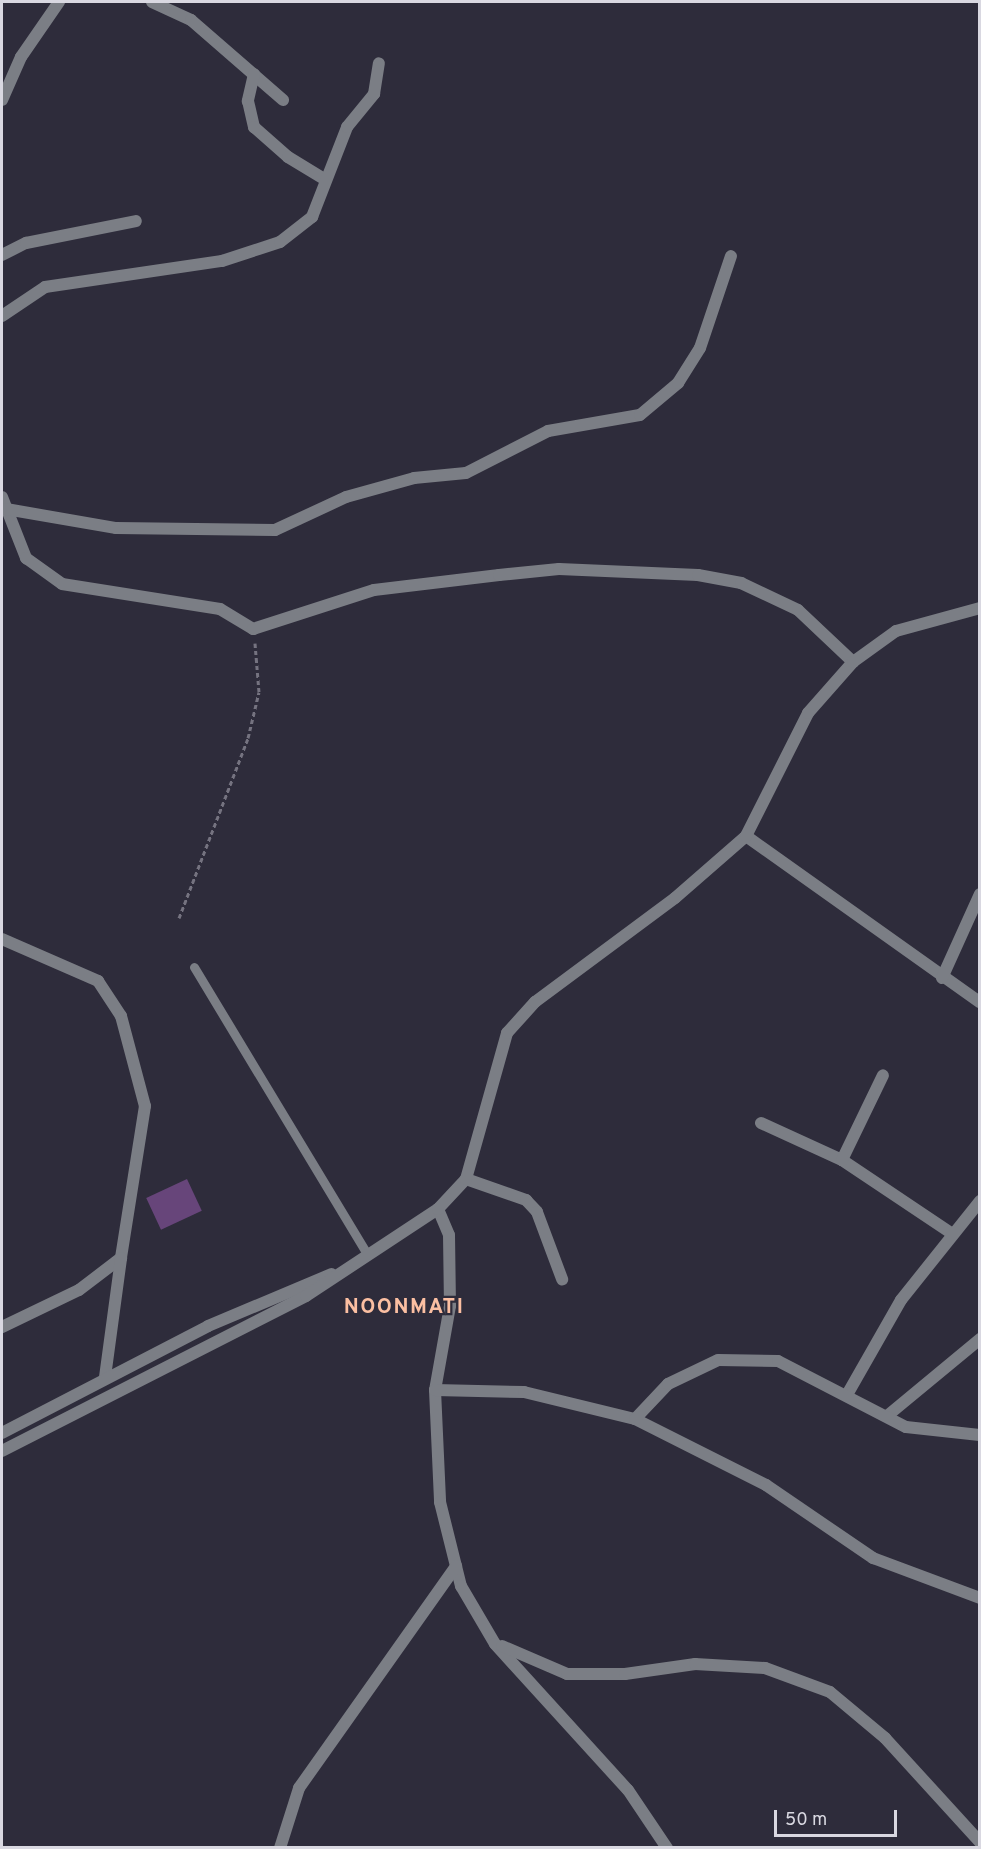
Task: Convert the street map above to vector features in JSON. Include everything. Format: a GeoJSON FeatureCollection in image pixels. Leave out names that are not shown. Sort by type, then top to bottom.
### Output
{"type":"FeatureCollection","features":[{"type":"Feature","properties":{"kind":"street"},"geometry":{"type":"LineString","coordinates":[[2,100],[21,57],[59,2]]}},
{"type":"Feature","properties":{"kind":"street"},"geometry":{"type":"LineString","coordinates":[[152,2],[191,20],[283,100]]}},
{"type":"Feature","properties":{"kind":"street"},"geometry":{"type":"LineString","coordinates":[[2,316],[45,287],[222,261],[280,242],[312,217],[347,127],[374,94],[380,63]]}},
{"type":"Feature","properties":{"kind":"street"},"geometry":{"type":"LineString","coordinates":[[254,74],[248,101],[254,128],[288,158],[326,180]]}},
{"type":"Feature","properties":{"kind":"street"},"geometry":{"type":"LineString","coordinates":[[2,255],[26,243],[136,221]]}},
{"type":"Feature","properties":{"kind":"street"},"geometry":{"type":"LineString","coordinates":[[6,509],[116,528],[275,530],[346,497],[414,478],[466,473],[548,430],[640,415],[678,383],[700,348],[731,256]]}},
{"type":"Feature","properties":{"kind":"street"},"geometry":{"type":"LineString","coordinates":[[2,497],[26,558],[62,584],[220,609],[253,629],[374,590],[488,576],[559,569],[698,575],[741,583],[798,610],[853,662]]}},
{"type":"Feature","properties":{"kind":"street"},"geometry":{"type":"LineString","coordinates":[[2,1451],[306,1296],[366,1252],[438,1209],[466,1179],[507,1033],[535,1002],[675,898],[747,836],[808,713],[853,662],[896,630],[980,608]]}},
{"type":"Feature","properties":{"kind":"street"},"geometry":{"type":"LineString","coordinates":[[747,836],[942,978],[980,1002]]}},
{"type":"Feature","properties":{"kind":"street"},"geometry":{"type":"LineString","coordinates":[[942,978],[980,894]]}},
{"type":"Feature","properties":{"kind":"street"},"geometry":{"type":"LineString","coordinates":[[2,939],[98,981],[121,1016],[145,1106],[105,1377]]}},
{"type":"Feature","properties":{"kind":"street"},"geometry":{"type":"LineString","coordinates":[[842,1161],[883,1075]]}},
{"type":"Feature","properties":{"kind":"street"},"geometry":{"type":"LineString","coordinates":[[761,1123],[842,1161],[951,1233]]}},
{"type":"Feature","properties":{"kind":"street"},"geometry":{"type":"LineString","coordinates":[[466,1179],[526,1200],[537,1212],[562,1279]]}},
{"type":"Feature","properties":{"kind":"street"},"geometry":{"type":"LineString","coordinates":[[848,1393],[901,1300],[951,1233],[980,1201]]}},
{"type":"Feature","properties":{"kind":"street"},"geometry":{"type":"LineString","coordinates":[[438,1209],[449,1235],[450,1306],[435,1390],[440,1502],[461,1586],[495,1644],[628,1790],[667,1848]]}},
{"type":"Feature","properties":{"kind":"street"},"geometry":{"type":"LineString","coordinates":[[2,1327],[79,1290],[121,1258]]}},
{"type":"Feature","properties":{"kind":"street"},"geometry":{"type":"LineString","coordinates":[[2,1433],[105,1377],[308,1280],[339,1272]]}},
{"type":"Feature","properties":{"kind":"street"},"geometry":{"type":"LineString","coordinates":[[887,1416],[980,1339]]}},
{"type":"Feature","properties":{"kind":"street"},"geometry":{"type":"LineString","coordinates":[[634,1419],[668,1384],[718,1360],[778,1361],[848,1393],[906,1428],[980,1435]]}},
{"type":"Feature","properties":{"kind":"street"},"geometry":{"type":"LineString","coordinates":[[435,1390],[524,1392],[634,1419],[766,1485],[873,1558],[980,1598]]}},
{"type":"Feature","properties":{"kind":"street"},"geometry":{"type":"LineString","coordinates":[[280,1848],[299,1788],[456,1566]]}},
{"type":"Feature","properties":{"kind":"street"},"geometry":{"type":"LineString","coordinates":[[495,1644],[567,1674],[625,1674],[695,1664],[765,1668],[830,1692],[885,1738],[980,1842]]}},
{"type":"Feature","properties":{"kind":"lane"},"geometry":{"type":"LineString","coordinates":[[195,967],[366,1252]]}},
{"type":"Feature","properties":{"kind":"path"},"geometry":{"type":"LineString","coordinates":[[179,918],[248,738],[259,692],[253,629]]}},
{"type":"Feature","properties":{"kind":"building"},"geometry":{"type":"Polygon","coordinates":[[[187,1179],[202,1211],[161,1230],[146,1198],[187,1179]]]}},
{"type":"Feature","properties":{"kind":"district","name":"NOONMATI"},"geometry":{"type":"Point","coordinates":[404,1308]}}]}
